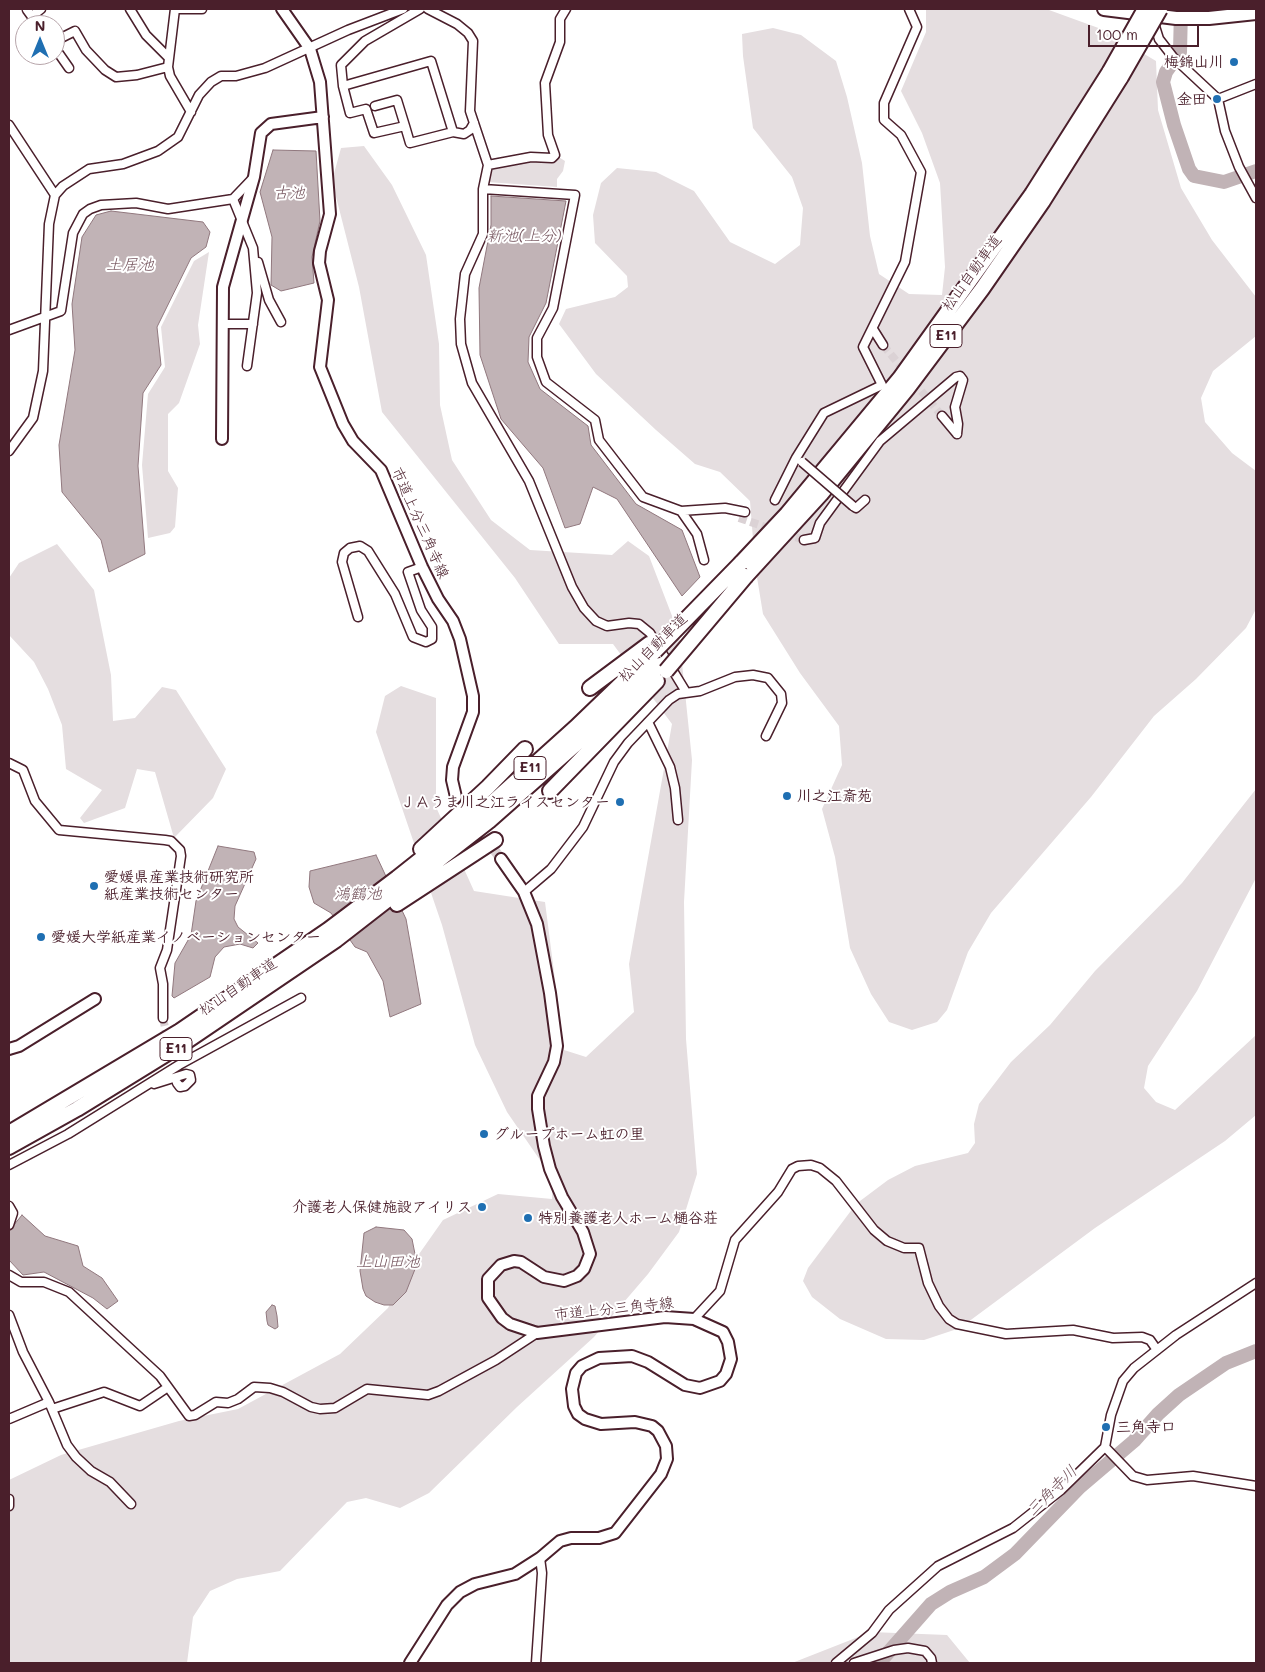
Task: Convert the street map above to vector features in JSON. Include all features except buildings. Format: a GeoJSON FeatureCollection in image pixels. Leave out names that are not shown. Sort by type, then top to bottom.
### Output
{"type":"FeatureCollection","features":[{"type":"Feature","properties":{"kind":"highway"},"geometry":{"type":"LineString","coordinates":[[1104,9],[1152,11],[1176,18],[1256,13]]}},
{"type":"Feature","properties":{"kind":"highway","name":"松山自動車道"},"geometry":{"type":"LineString","coordinates":[[741,566],[821,494],[906,389],[982,290],[1043,201],[1152,11]]}},
{"type":"Feature","properties":{"kind":"highway","name":"松山自動車道"},"geometry":{"type":"LineString","coordinates":[[741,566],[787,514],[900,378],[971,282],[1115,74]]}},
{"type":"Feature","properties":{"kind":"highway"},"geometry":{"type":"LineString","coordinates":[[590,688],[652,648],[741,566]]}},
{"type":"Feature","properties":{"kind":"highway"},"geometry":{"type":"LineString","coordinates":[[550,791],[663,668],[741,566]]}},
{"type":"Feature","properties":{"kind":"highway","name":"松山自動車道"},"geometry":{"type":"LineString","coordinates":[[400,885],[575,728],[652,648]]}},
{"type":"Feature","properties":{"kind":"highway","name":"松山自動車道"},"geometry":{"type":"LineString","coordinates":[[9,1147],[76,1110],[184,1043],[489,821],[663,668]]}},
{"type":"Feature","properties":{"kind":"highway"},"geometry":{"type":"LineString","coordinates":[[400,885],[488,787],[525,749]]}},
{"type":"Feature","properties":{"kind":"highway"},"geometry":{"type":"LineString","coordinates":[[332,935],[400,885],[495,840]]}},
{"type":"Feature","properties":{"kind":"highway","name":"松山自動車道"},"geometry":{"type":"LineString","coordinates":[[9,1133],[180,1031],[332,935]]}},
{"type":"Feature","properties":{"kind":"street"},"geometry":{"type":"LineString","coordinates":[[29,13],[41,9]]}},
{"type":"Feature","properties":{"kind":"street"},"geometry":{"type":"LineString","coordinates":[[130,9],[146,35],[168,57]]}},
{"type":"Feature","properties":{"kind":"street"},"geometry":{"type":"LineString","coordinates":[[191,112],[170,76],[168,57],[175,9],[202,9]]}},
{"type":"Feature","properties":{"kind":"street","name":"市道上分三角寺線"},"geometry":{"type":"LineString","coordinates":[[282,9],[310,49],[320,82],[330,214],[320,263],[328,300],[320,367],[343,424],[353,440],[381,470],[422,567],[457,630],[473,696],[473,712],[452,767],[452,780],[456,798]]}},
{"type":"Feature","properties":{"kind":"street"},"geometry":{"type":"LineString","coordinates":[[9,451],[33,418],[43,371],[49,224],[55,195],[63,186],[89,169],[123,164],[158,151],[178,137],[199,95],[211,82],[221,76],[236,76],[265,68],[348,30],[403,9]]}},
{"type":"Feature","properties":{"kind":"street"},"geometry":{"type":"LineString","coordinates":[[404,126],[374,134],[366,109],[350,112],[343,86],[341,65],[365,41],[420,9]]}},
{"type":"Feature","properties":{"kind":"street"},"geometry":{"type":"LineString","coordinates":[[428,9],[457,24],[468,33],[473,41],[470,111],[488,165],[484,190],[483,234],[465,274],[460,318],[461,344],[472,383],[529,481],[572,587],[584,608],[596,621],[607,626],[629,623],[639,624],[650,633],[686,692]]}},
{"type":"Feature","properties":{"kind":"street"},"geometry":{"type":"LineString","coordinates":[[488,165],[532,157],[552,158],[556,155],[548,135],[545,83],[560,42],[560,19],[566,9]]}},
{"type":"Feature","properties":{"kind":"street"},"geometry":{"type":"LineString","coordinates":[[775,500],[824,413],[882,385],[863,347],[905,262],[921,172],[900,135],[884,120],[884,103],[917,27],[909,9]]}},
{"type":"Feature","properties":{"kind":"street"},"geometry":{"type":"LineString","coordinates":[[1152,11],[1159,39],[1180,65],[1218,99],[1226,131],[1239,167],[1256,198]]}},
{"type":"Feature","properties":{"kind":"street"},"geometry":{"type":"LineString","coordinates":[[65,36],[75,30],[86,50],[105,70],[116,77],[138,75],[168,67]]}},
{"type":"Feature","properties":{"kind":"street"},"geometry":{"type":"LineString","coordinates":[[343,86],[431,61],[453,132]]}},
{"type":"Feature","properties":{"kind":"street"},"geometry":{"type":"LineString","coordinates":[[65,62],[69,68]]}},
{"type":"Feature","properties":{"kind":"street"},"geometry":{"type":"LineString","coordinates":[[1218,99],[1256,84]]}},
{"type":"Feature","properties":{"kind":"street"},"geometry":{"type":"LineString","coordinates":[[380,102],[397,100],[410,144],[453,132],[464,134],[470,130],[474,123]]}},
{"type":"Feature","properties":{"kind":"street"},"geometry":{"type":"LineString","coordinates":[[222,439],[222,324],[225,272],[254,177],[261,133],[271,124],[323,117]]}},
{"type":"Feature","properties":{"kind":"street"},"geometry":{"type":"LineString","coordinates":[[9,125],[55,195]]}},
{"type":"Feature","properties":{"kind":"street"},"geometry":{"type":"LineString","coordinates":[[9,330],[61,311],[73,232],[83,214],[90,209],[101,205],[136,204],[168,209],[233,199],[254,177]]}},
{"type":"Feature","properties":{"kind":"street"},"geometry":{"type":"LineString","coordinates":[[484,190],[575,195],[553,308],[537,338],[537,357],[546,382],[595,420],[599,440],[643,496],[681,511],[725,508],[742,515]]}},
{"type":"Feature","properties":{"kind":"street"},"geometry":{"type":"LineString","coordinates":[[233,199],[253,248],[269,300],[281,322]]}},
{"type":"Feature","properties":{"kind":"street"},"geometry":{"type":"LineString","coordinates":[[247,366],[257,293],[253,248]]}},
{"type":"Feature","properties":{"kind":"street"},"geometry":{"type":"LineString","coordinates":[[222,324],[253,324]]}},
{"type":"Feature","properties":{"kind":"street"},"geometry":{"type":"LineString","coordinates":[[873,329],[883,345]]}},
{"type":"Feature","properties":{"kind":"street"},"geometry":{"type":"LineString","coordinates":[[804,540],[815,538],[820,523],[880,441],[956,376],[960,376],[963,380],[955,408],[958,424],[956,434],[942,416]]}},
{"type":"Feature","properties":{"kind":"street"},"geometry":{"type":"LineString","coordinates":[[799,460],[856,508],[865,500]]}},
{"type":"Feature","properties":{"kind":"street"},"geometry":{"type":"LineString","coordinates":[[681,511],[697,534],[704,560]]}},
{"type":"Feature","properties":{"kind":"street"},"geometry":{"type":"LineString","coordinates":[[358,617],[342,562],[344,553],[350,548],[360,546],[368,551],[395,594],[414,637],[426,642],[432,639],[432,627],[421,610],[408,572],[422,567]]}},
{"type":"Feature","properties":{"kind":"street"},"geometry":{"type":"LineString","coordinates":[[524,892],[551,869],[583,827],[614,762],[628,743],[669,700],[678,694],[700,691],[735,677],[753,675],[768,678],[781,694],[782,703],[766,736]]}},
{"type":"Feature","properties":{"kind":"street"},"geometry":{"type":"LineString","coordinates":[[648,722],[670,767],[675,788],[678,820]]}},
{"type":"Feature","properties":{"kind":"street"},"geometry":{"type":"LineString","coordinates":[[9,763],[23,770],[35,801],[59,830],[165,840],[171,841],[180,850],[181,856],[167,950],[160,968],[163,984],[162,1018]]}},
{"type":"Feature","properties":{"kind":"street","name":"市道上分三角寺線"},"geometry":{"type":"LineString","coordinates":[[410,1663],[448,1605],[460,1592],[475,1584],[515,1574],[540,1558],[560,1541],[571,1538],[600,1538],[615,1533],[656,1481],[667,1460],[663,1439],[652,1426],[636,1422],[600,1424],[585,1419],[578,1414],[572,1398],[573,1381],[576,1373],[582,1366],[599,1358],[632,1356],[648,1362],[685,1385],[700,1388],[714,1384],[726,1374],[731,1359],[728,1342],[723,1332],[694,1319],[665,1317],[537,1333],[510,1324],[494,1309],[486,1292],[491,1273],[501,1265],[514,1261],[528,1265],[550,1279],[571,1280],[584,1269],[590,1254],[583,1232],[562,1197],[550,1169],[544,1146],[538,1109],[538,1096],[554,1062],[557,1046],[536,924],[524,892],[501,859]]}},
{"type":"Feature","properties":{"kind":"street"},"geometry":{"type":"LineString","coordinates":[[9,1165],[68,1134],[142,1087],[301,998]]}},
{"type":"Feature","properties":{"kind":"street"},"geometry":{"type":"LineString","coordinates":[[9,1048],[20,1046],[95,999]]}},
{"type":"Feature","properties":{"kind":"street"},"geometry":{"type":"LineString","coordinates":[[142,1087],[186,1074],[190,1075],[190,1082],[185,1086],[180,1087],[177,1083]]}},
{"type":"Feature","properties":{"kind":"street"},"geometry":{"type":"LineString","coordinates":[[694,1319],[720,1291],[735,1240],[778,1192],[792,1169],[798,1166],[811,1165],[820,1168],[836,1182],[874,1230],[887,1241],[904,1248],[919,1248],[928,1283],[939,1306],[949,1319],[957,1324],[1006,1334],[1073,1330],[1113,1338],[1142,1337],[1150,1340],[1158,1350]]}},
{"type":"Feature","properties":{"kind":"street"},"geometry":{"type":"LineString","coordinates":[[9,1206],[13,1213],[9,1225]]}},
{"type":"Feature","properties":{"kind":"street"},"geometry":{"type":"LineString","coordinates":[[9,1275],[21,1282],[44,1282],[69,1292],[135,1351],[168,1387],[189,1416],[196,1415],[216,1402],[228,1403],[238,1399],[254,1387],[270,1388],[283,1392],[311,1407],[320,1409],[335,1408],[367,1389],[428,1394],[439,1391],[496,1360],[537,1333]]}},
{"type":"Feature","properties":{"kind":"street"},"geometry":{"type":"LineString","coordinates":[[836,1663],[872,1633],[889,1610],[938,1566],[1013,1528],[1061,1490],[1105,1448],[1111,1414],[1122,1381],[1134,1368],[1256,1283]]}},
{"type":"Feature","properties":{"kind":"street"},"geometry":{"type":"LineString","coordinates":[[9,1315],[23,1352],[51,1406],[67,1445],[76,1458],[91,1471],[110,1482],[131,1504]]}},
{"type":"Feature","properties":{"kind":"street"},"geometry":{"type":"LineString","coordinates":[[9,1418],[104,1392],[140,1406],[168,1387]]}},
{"type":"Feature","properties":{"kind":"street"},"geometry":{"type":"LineString","coordinates":[[1105,1448],[1133,1476],[1147,1480],[1193,1476],[1256,1486]]}},
{"type":"Feature","properties":{"kind":"street"},"geometry":{"type":"LineString","coordinates":[[9,1499],[9,1506]]}},
{"type":"Feature","properties":{"kind":"street"},"geometry":{"type":"LineString","coordinates":[[536,1663],[542,1573],[540,1558]]}},
{"type":"Feature","properties":{"kind":"street"},"geometry":{"type":"LineString","coordinates":[[854,1663],[894,1650],[908,1648],[925,1651],[931,1658],[932,1663]]}},
{"type":"Feature","properties":{"kind":"shaded area"},"geometry":{"type":"Polygon","coordinates":[[[926,9],[1049,10],[1104,30],[1156,61],[1158,110],[1181,188],[1212,240],[1256,297],[1256,336],[1213,371],[1201,398],[1205,422],[1232,453],[1256,471],[1256,609],[1246,628],[1196,679],[1154,716],[1091,797],[991,913],[968,952],[947,1010],[937,1022],[912,1030],[889,1022],[871,994],[850,948],[835,857],[822,809],[842,765],[839,726],[800,673],[763,614],[755,565],[750,501],[720,472],[695,464],[656,430],[596,374],[559,324],[566,309],[615,297],[628,287],[627,276],[595,243],[593,215],[601,183],[617,168],[656,172],[694,191],[730,242],[775,264],[800,245],[803,208],[792,177],[753,128],[743,56],[742,34],[773,28],[801,35],[836,61],[847,97],[862,163],[870,236],[879,274],[909,294],[942,295],[945,267],[940,183],[922,133],[901,91],[926,32],[926,9]]]}},
{"type":"Feature","properties":{"kind":"shaded area"},"geometry":{"type":"Polygon","coordinates":[[[364,146],[392,185],[426,255],[439,344],[440,405],[452,460],[491,520],[530,550],[612,555],[628,541],[649,556],[679,634],[692,760],[684,902],[686,1039],[697,1174],[679,1232],[648,1274],[594,1337],[517,1407],[429,1493],[400,1508],[366,1498],[347,1502],[280,1571],[237,1579],[210,1591],[193,1617],[187,1663],[9,1663],[9,1480],[61,1455],[179,1421],[238,1409],[340,1354],[388,1308],[405,1274],[443,1220],[498,1194],[552,1199],[553,1179],[507,1112],[475,1045],[442,925],[376,732],[385,696],[401,686],[436,698],[436,807],[474,891],[545,902],[564,1050],[586,1057],[634,1012],[629,964],[672,724],[613,644],[559,644],[515,578],[382,412],[359,287],[332,181],[341,148],[364,146]]]}},
{"type":"Feature","properties":{"kind":"shaded area"},"geometry":{"type":"Polygon","coordinates":[[[557,156],[565,161],[563,171],[557,179],[557,187],[487,182],[490,166],[557,156]]]}},
{"type":"Feature","properties":{"kind":"shaded area"},"geometry":{"type":"Polygon","coordinates":[[[209,252],[198,325],[200,344],[179,403],[168,414],[168,471],[178,488],[175,527],[170,533],[148,538],[142,465],[148,394],[165,367],[161,327],[194,261],[209,252]]]}},
{"type":"Feature","properties":{"kind":"shaded area"},"geometry":{"type":"Polygon","coordinates":[[[57,544],[94,590],[111,675],[113,721],[135,718],[162,687],[176,690],[226,769],[213,798],[174,838],[155,772],[137,769],[125,808],[84,823],[80,818],[102,790],[66,769],[62,725],[48,689],[34,662],[9,635],[9,578],[19,563],[57,544]]]}},
{"type":"Feature","properties":{"kind":"shaded area"},"geometry":{"type":"Polygon","coordinates":[[[1256,789],[1256,878],[1197,991],[1148,1066],[1144,1088],[1156,1102],[1175,1110],[1256,1035],[1256,1115],[1225,1141],[1095,1228],[960,1328],[924,1340],[886,1339],[840,1319],[812,1297],[803,1281],[808,1268],[856,1204],[888,1180],[915,1166],[968,1153],[975,1143],[974,1124],[979,1104],[1011,1062],[1050,1025],[1095,971],[1182,883],[1256,789]]]}},
{"type":"Feature","properties":{"kind":"shaded area"},"geometry":{"type":"Polygon","coordinates":[[[871,1632],[947,1635],[970,1663],[792,1663],[871,1632]]]}},
{"type":"Feature","properties":{"kind":"water","name":"古池"},"geometry":{"type":"Polygon","coordinates":[[[273,150],[316,151],[320,221],[312,257],[314,283],[281,291],[271,285],[272,237],[260,192],[273,150]]]}},
{"type":"Feature","properties":{"kind":"water","name":"新池(上分)"},"geometry":{"type":"Polygon","coordinates":[[[491,196],[566,201],[546,303],[529,337],[528,362],[540,389],[588,426],[591,445],[636,504],[682,530],[700,577],[682,596],[617,499],[593,487],[580,524],[565,528],[543,468],[501,419],[480,355],[479,288],[491,225],[491,196]]]}},
{"type":"Feature","properties":{"kind":"water","name":"土居池"},"geometry":{"type":"Polygon","coordinates":[[[111,211],[203,222],[210,232],[206,247],[191,258],[157,327],[161,365],[143,393],[138,466],[145,554],[109,572],[101,540],[62,492],[59,445],[75,350],[72,304],[82,237],[96,215],[111,211]]]}},
{"type":"Feature","properties":{"kind":"water"},"geometry":{"type":"Polygon","coordinates":[[[218,846],[254,852],[256,859],[235,906],[234,919],[238,927],[258,943],[253,948],[240,944],[224,947],[215,957],[210,977],[174,998],[172,996],[175,963],[191,935],[196,901],[218,846]]]}},
{"type":"Feature","properties":{"kind":"water","name":"鴻鶴池"},"geometry":{"type":"Polygon","coordinates":[[[376,855],[406,919],[421,1004],[390,1017],[383,981],[367,952],[355,947],[331,913],[314,903],[309,887],[310,871],[376,855]]]}},
{"type":"Feature","properties":{"kind":"water"},"geometry":{"type":"Polygon","coordinates":[[[22,1215],[45,1236],[78,1246],[83,1266],[102,1278],[118,1301],[107,1309],[93,1298],[44,1272],[23,1275],[9,1260],[9,1231],[22,1215]]]}},
{"type":"Feature","properties":{"kind":"water","name":"上山田池"},"geometry":{"type":"Polygon","coordinates":[[[376,1227],[404,1230],[412,1239],[417,1264],[406,1292],[393,1305],[375,1302],[366,1296],[363,1289],[360,1271],[364,1233],[376,1227]]]}},
{"type":"Feature","properties":{"kind":"water"},"geometry":{"type":"Polygon","coordinates":[[[272,1305],[275,1306],[277,1316],[278,1327],[275,1329],[268,1325],[267,1321],[266,1312],[272,1305]]]}},
{"type":"Feature","properties":{"kind":"waterway","name":"三角寺川"},"geometry":{"type":"LineString","coordinates":[[1181,9],[1180,52],[1166,72],[1163,82],[1174,125],[1189,169],[1194,176],[1224,182],[1256,171]]}},
{"type":"Feature","properties":{"kind":"waterway","name":"三角寺川"},"geometry":{"type":"LineString","coordinates":[[879,1663],[931,1604],[950,1592],[984,1577],[1015,1554],[1080,1487],[1134,1441],[1158,1414],[1179,1395],[1226,1363],[1256,1351]]}},
{"type":"Feature","properties":{"kind":"tunnel"},"geometry":{"type":"LineString","coordinates":[[883,345],[942,416]]}},
{"type":"Feature","properties":{"kind":"tunnel"},"geometry":{"type":"LineString","coordinates":[[739,518],[804,540]]}},
{"type":"Feature","properties":{"kind":"tunnel"},"geometry":{"type":"LineString","coordinates":[[476,825],[501,859]]}},
{"type":"Feature","properties":{"kind":"tunnel"},"geometry":{"type":"LineString","coordinates":[[163,1018],[175,1074]]}},
{"type":"Feature","properties":{"kind":"place","name":"梅錦山川"},"geometry":{"type":"Point","coordinates":[1234,62]}},
{"type":"Feature","properties":{"kind":"place","name":"金田"},"geometry":{"type":"Point","coordinates":[1217,99]}},
{"type":"Feature","properties":{"kind":"place","name":"川之江斎苑"},"geometry":{"type":"Point","coordinates":[787,796]}},
{"type":"Feature","properties":{"kind":"place","name":"ＪＡうま川之江ライスセンター"},"geometry":{"type":"Point","coordinates":[620,802]}},
{"type":"Feature","properties":{"kind":"place","name":"愛媛県産業技術研究所 紙産業技術センター"},"geometry":{"type":"Point","coordinates":[94,886]}},
{"type":"Feature","properties":{"kind":"place","name":"愛媛大学紙産業イノベーションセンター"},"geometry":{"type":"Point","coordinates":[41,937]}},
{"type":"Feature","properties":{"kind":"place","name":"グループホーム虹の里"},"geometry":{"type":"Point","coordinates":[484,1134]}},
{"type":"Feature","properties":{"kind":"place","name":"介護老人保健施設アイリス"},"geometry":{"type":"Point","coordinates":[482,1207]}},
{"type":"Feature","properties":{"kind":"place","name":"特別養護老人ホーム樋谷荘"},"geometry":{"type":"Point","coordinates":[528,1218]}},
{"type":"Feature","properties":{"kind":"place","name":"三角寺口"},"geometry":{"type":"Point","coordinates":[1106,1427]}}]}
